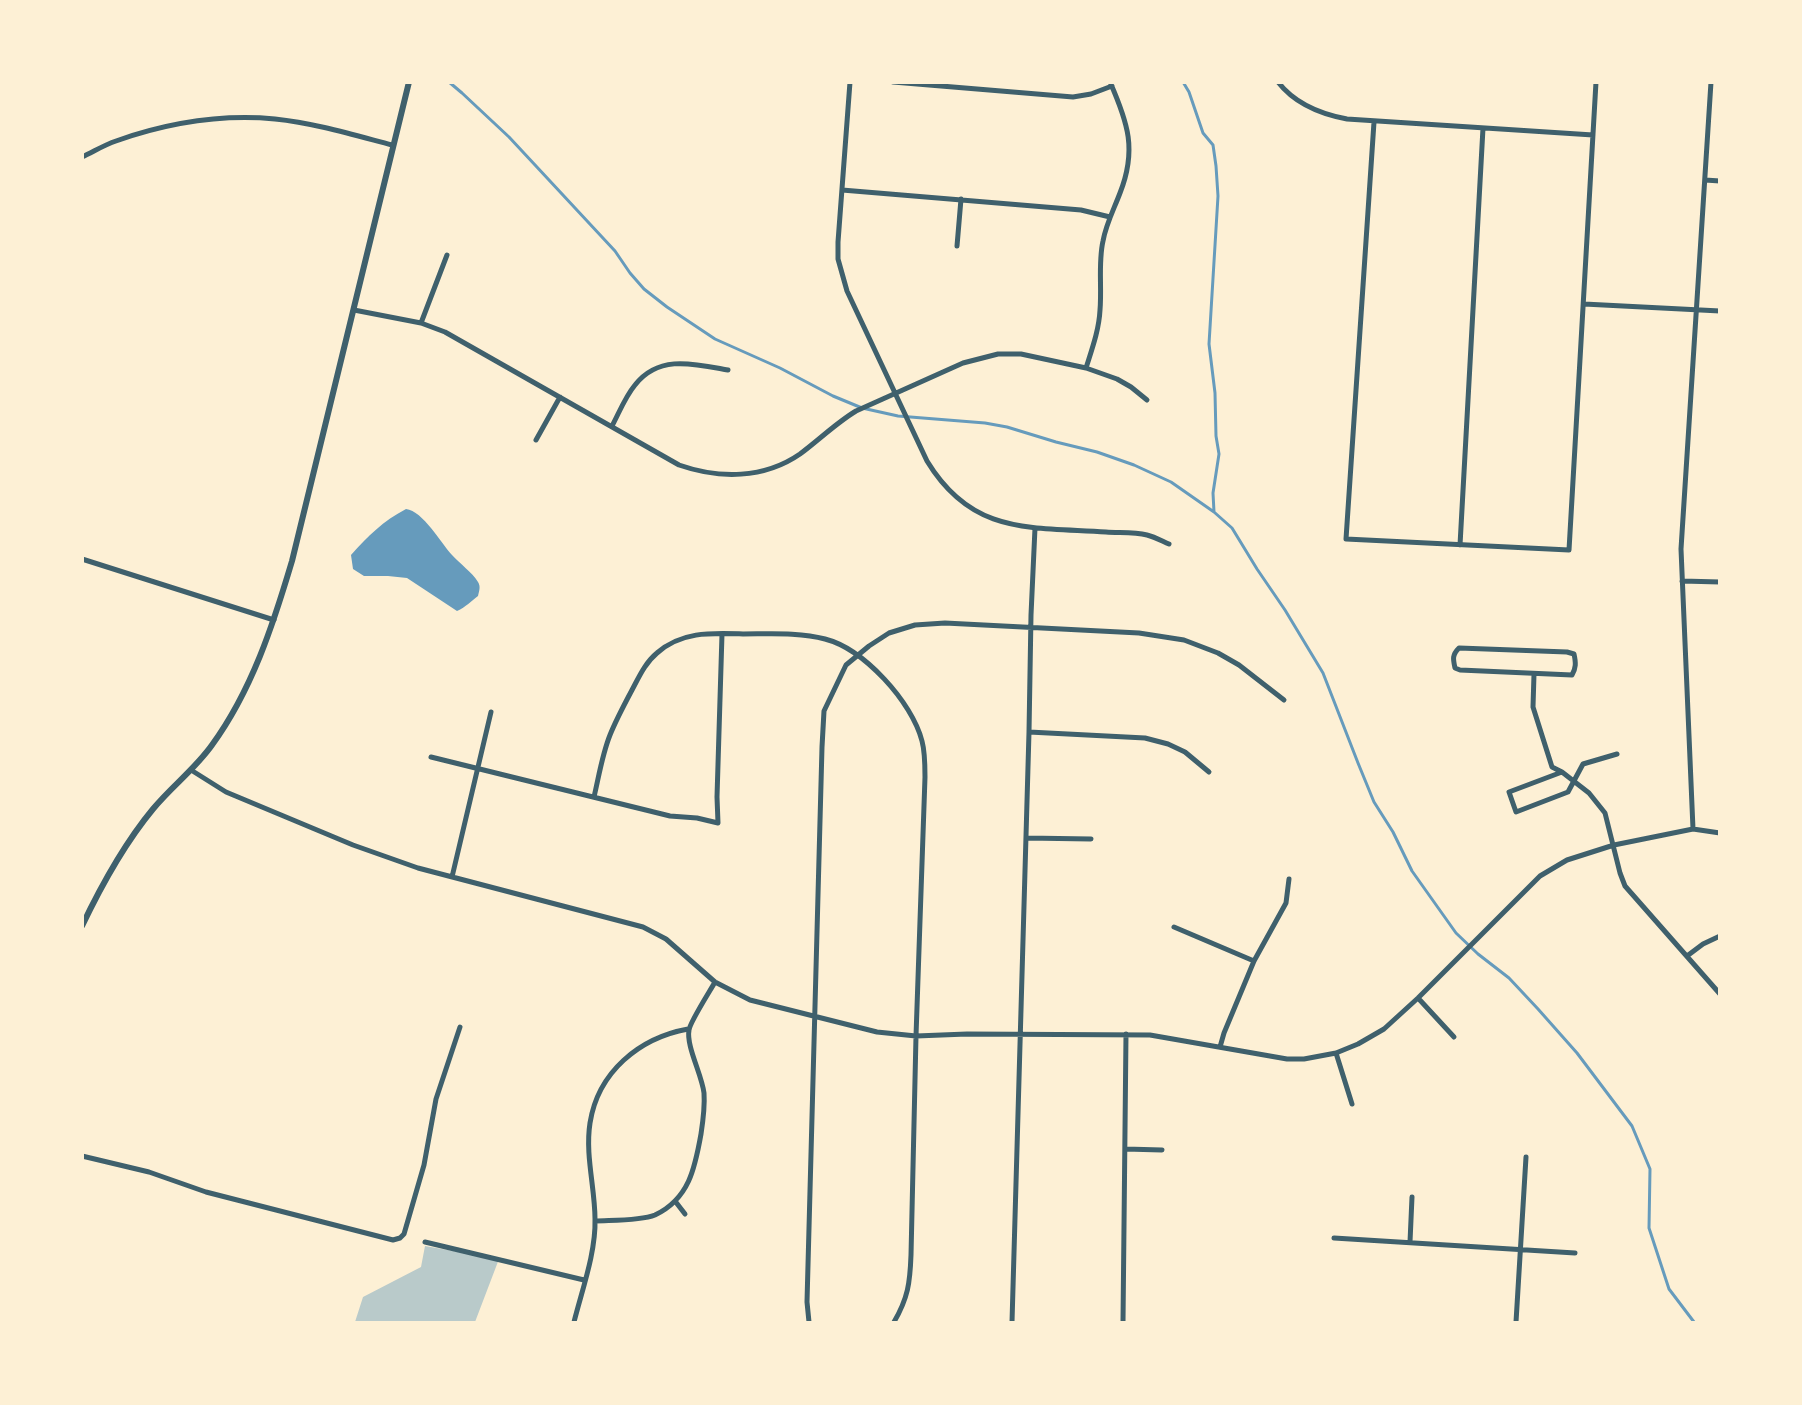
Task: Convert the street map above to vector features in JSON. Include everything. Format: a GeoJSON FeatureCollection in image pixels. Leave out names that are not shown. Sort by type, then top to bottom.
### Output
{"type":"FeatureCollection","features":[{"type":"Feature","properties":{"kind":"street"},"geometry":{"type":"LineString","coordinates":[[82,926],[99,889],[129,841],[154,808],[214,743],[232,714],[274,620],[292,561],[409,82]]}},
{"type":"Feature","properties":{"kind":"street"},"geometry":{"type":"LineString","coordinates":[[850,82],[838,259],[847,291],[927,461],[946,488],[965,505],[995,521],[1035,528],[1149,535],[1169,544]]}},
{"type":"Feature","properties":{"kind":"street"},"geometry":{"type":"LineString","coordinates":[[893,82],[1073,97],[1091,94],[1111,84],[1126,121],[1130,151],[1125,178],[1110,217],[1101,255],[1098,328],[1086,368]]}},
{"type":"Feature","properties":{"kind":"street"},"geometry":{"type":"LineString","coordinates":[[1278,82],[1305,106],[1329,116],[1374,122],[1593,135]]}},
{"type":"Feature","properties":{"kind":"street"},"geometry":{"type":"LineString","coordinates":[[1374,122],[1346,539],[1569,550],[1596,82]]}},
{"type":"Feature","properties":{"kind":"street"},"geometry":{"type":"LineString","coordinates":[[1693,829],[1681,549],[1711,82]]}},
{"type":"Feature","properties":{"kind":"street"},"geometry":{"type":"LineString","coordinates":[[82,157],[114,141],[162,127],[196,120],[235,117],[276,119],[341,131],[392,145]]}},
{"type":"Feature","properties":{"kind":"street"},"geometry":{"type":"LineString","coordinates":[[1460,544],[1483,129]]}},
{"type":"Feature","properties":{"kind":"street"},"geometry":{"type":"LineString","coordinates":[[1705,180],[1719,181]]}},
{"type":"Feature","properties":{"kind":"street"},"geometry":{"type":"LineString","coordinates":[[842,190],[1081,210],[1110,217]]}},
{"type":"Feature","properties":{"kind":"street"},"geometry":{"type":"LineString","coordinates":[[957,246],[961,199]]}},
{"type":"Feature","properties":{"kind":"street"},"geometry":{"type":"LineString","coordinates":[[421,322],[447,255]]}},
{"type":"Feature","properties":{"kind":"street"},"geometry":{"type":"LineString","coordinates":[[1584,304],[1719,311]]}},
{"type":"Feature","properties":{"kind":"street"},"geometry":{"type":"LineString","coordinates":[[354,309],[421,322],[446,332],[679,465],[709,474],[738,475],[766,470],[789,461],[856,411],[963,363],[998,354],[1021,354],[1086,368],[1131,387],[1147,400]]}},
{"type":"Feature","properties":{"kind":"street"},"geometry":{"type":"LineString","coordinates":[[612,426],[635,385],[655,369],[681,362],[728,369]]}},
{"type":"Feature","properties":{"kind":"street"},"geometry":{"type":"LineString","coordinates":[[536,440],[560,397]]}},
{"type":"Feature","properties":{"kind":"street"},"geometry":{"type":"LineString","coordinates":[[1012,1323],[1035,528]]}},
{"type":"Feature","properties":{"kind":"street"},"geometry":{"type":"LineString","coordinates":[[82,559],[274,620]]}},
{"type":"Feature","properties":{"kind":"street"},"geometry":{"type":"LineString","coordinates":[[1682,581],[1719,582]]}},
{"type":"Feature","properties":{"kind":"street"},"geometry":{"type":"LineString","coordinates":[[809,1323],[807,1302],[824,711],[846,665],[881,637],[897,630],[923,624],[945,623],[1139,633],[1185,640],[1218,653],[1239,665],[1284,700]]}},
{"type":"Feature","properties":{"kind":"street"},"geometry":{"type":"LineString","coordinates":[[594,797],[609,736],[642,671],[663,648],[685,637],[699,634],[814,637],[834,642],[858,655],[906,706],[916,726],[924,751],[925,777],[910,1278],[904,1305],[894,1323]]}},
{"type":"Feature","properties":{"kind":"street"},"geometry":{"type":"LineString","coordinates":[[431,757],[670,816],[697,818],[718,823],[722,634]]}},
{"type":"Feature","properties":{"kind":"street"},"geometry":{"type":"LineString","coordinates":[[1459,648],[1574,654],[1576,661],[1572,675],[1534,674],[1460,670],[1455,668],[1454,653],[1459,648]]}},
{"type":"Feature","properties":{"kind":"street"},"geometry":{"type":"LineString","coordinates":[[1534,674],[1533,707],[1552,767],[1574,780],[1597,801],[1605,813],[1625,886],[1719,994]]}},
{"type":"Feature","properties":{"kind":"street"},"geometry":{"type":"LineString","coordinates":[[452,877],[491,712]]}},
{"type":"Feature","properties":{"kind":"street"},"geometry":{"type":"LineString","coordinates":[[1029,732],[1145,738],[1168,744],[1185,752],[1209,772]]}},
{"type":"Feature","properties":{"kind":"street"},"geometry":{"type":"LineString","coordinates":[[1562,772],[1509,792],[1516,812],[1568,792],[1583,764],[1617,754]]}},
{"type":"Feature","properties":{"kind":"street"},"geometry":{"type":"LineString","coordinates":[[191,770],[226,792],[353,845],[418,868],[643,927],[666,939],[715,982],[750,1000],[814,1017],[877,1032],[916,1036],[1126,1034],[1165,1037],[1287,1059],[1304,1059],[1336,1053],[1384,1029],[1419,998],[1540,876],[1567,860],[1614,845],[1693,829],[1719,832]]}},
{"type":"Feature","properties":{"kind":"street"},"geometry":{"type":"LineString","coordinates":[[1026,838],[1091,838]]}},
{"type":"Feature","properties":{"kind":"street"},"geometry":{"type":"LineString","coordinates":[[1220,1047],[1254,961],[1286,903],[1289,879]]}},
{"type":"Feature","properties":{"kind":"street"},"geometry":{"type":"LineString","coordinates":[[1174,927],[1254,961]]}},
{"type":"Feature","properties":{"kind":"street"},"geometry":{"type":"LineString","coordinates":[[1687,956],[1719,936]]}},
{"type":"Feature","properties":{"kind":"street"},"geometry":{"type":"LineString","coordinates":[[595,1221],[654,1215],[675,1201],[688,1184],[696,1162],[704,1117],[704,1093],[688,1029],[715,982]]}},
{"type":"Feature","properties":{"kind":"street"},"geometry":{"type":"LineString","coordinates":[[1419,998],[1454,1037]]}},
{"type":"Feature","properties":{"kind":"street"},"geometry":{"type":"LineString","coordinates":[[82,1156],[149,1172],[206,1192],[393,1240],[400,1238],[404,1234],[424,1165],[436,1099],[460,1027]]}},
{"type":"Feature","properties":{"kind":"street"},"geometry":{"type":"LineString","coordinates":[[574,1323],[592,1251],[595,1221],[589,1124],[595,1101],[608,1078],[624,1059],[645,1043],[669,1033],[688,1029]]}},
{"type":"Feature","properties":{"kind":"street"},"geometry":{"type":"LineString","coordinates":[[1123,1323],[1126,1034]]}},
{"type":"Feature","properties":{"kind":"street"},"geometry":{"type":"LineString","coordinates":[[1336,1053],[1352,1104]]}},
{"type":"Feature","properties":{"kind":"street"},"geometry":{"type":"LineString","coordinates":[[1125,1149],[1162,1150]]}},
{"type":"Feature","properties":{"kind":"street"},"geometry":{"type":"LineString","coordinates":[[1516,1323],[1526,1157]]}},
{"type":"Feature","properties":{"kind":"street"},"geometry":{"type":"LineString","coordinates":[[1410,1242],[1412,1197]]}},
{"type":"Feature","properties":{"kind":"street"},"geometry":{"type":"LineString","coordinates":[[675,1201],[685,1214]]}},
{"type":"Feature","properties":{"kind":"street"},"geometry":{"type":"LineString","coordinates":[[1334,1238],[1575,1253]]}},
{"type":"Feature","properties":{"kind":"street"},"geometry":{"type":"LineString","coordinates":[[424,1242],[584,1280]]}},
{"type":"Feature","properties":{"kind":"shaded area"},"geometry":{"type":"Polygon","coordinates":[[[425,1246],[499,1259],[475,1322],[355,1322],[363,1297],[421,1267],[425,1246]]]}},
{"type":"Feature","properties":{"kind":"water"},"geometry":{"type":"Polygon","coordinates":[[[406,509],[419,515],[425,521],[452,555],[478,582],[480,587],[478,596],[466,606],[457,611],[407,578],[364,576],[353,569],[351,555],[376,529],[406,509]]]}},
{"type":"Feature","properties":{"kind":"waterway"},"geometry":{"type":"LineString","coordinates":[[449,82],[509,137],[615,251],[644,289],[715,339],[862,408],[898,416],[1007,427],[1097,452],[1134,465],[1171,482],[1214,512],[1232,528],[1323,673],[1374,802],[1393,832],[1412,871],[1456,933],[1509,978],[1538,1009],[1577,1053],[1632,1126],[1650,1169],[1649,1228],[1669,1289],[1694,1322]]}},
{"type":"Feature","properties":{"kind":"waterway"},"geometry":{"type":"LineString","coordinates":[[1183,82],[1189,92],[1203,133],[1213,145],[1216,166],[1218,196],[1209,344],[1219,454],[1213,493],[1214,512]]}}]}
